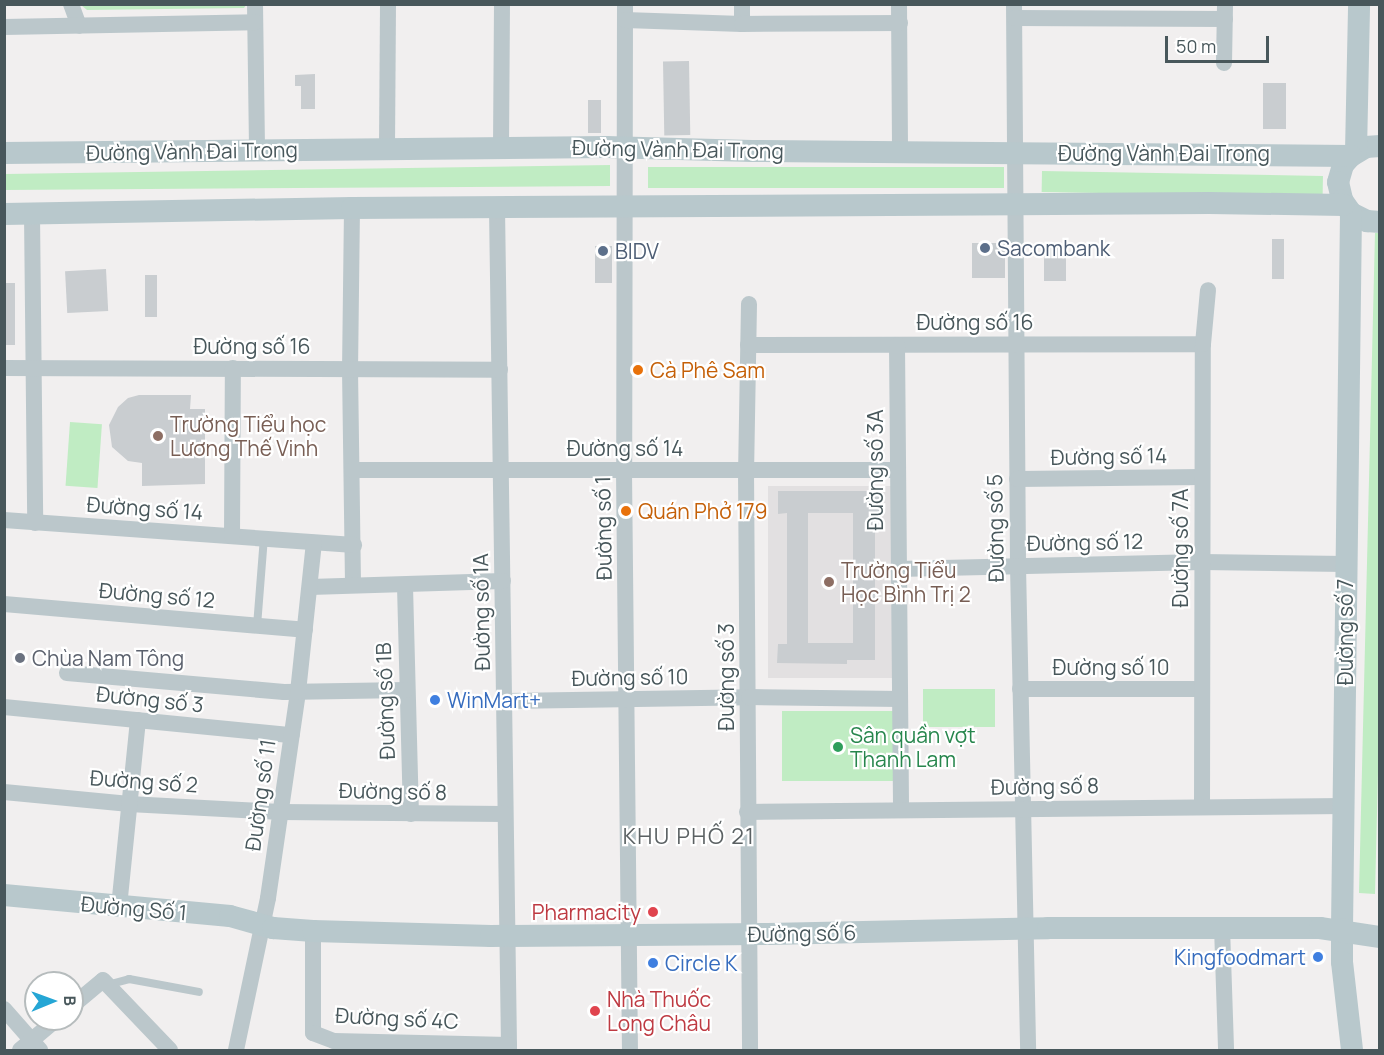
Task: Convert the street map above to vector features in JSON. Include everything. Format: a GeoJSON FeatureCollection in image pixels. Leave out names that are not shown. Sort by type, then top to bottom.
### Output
{"type":"FeatureCollection","features":[{"type":"Feature","properties":{"kind":"street"},"geometry":{"type":"LineString","coordinates":[[71,4],[79,26]]}},
{"type":"Feature","properties":{"kind":"street"},"geometry":{"type":"LineString","coordinates":[[255,4],[257,150]]}},
{"type":"Feature","properties":{"kind":"street"},"geometry":{"type":"LineString","coordinates":[[387,147],[388,4]]}},
{"type":"Feature","properties":{"kind":"street"},"geometry":{"type":"LineString","coordinates":[[501,147],[502,4]]}},
{"type":"Feature","properties":{"kind":"street"},"geometry":{"type":"LineString","coordinates":[[742,4],[742,24]]}},
{"type":"Feature","properties":{"kind":"street"},"geometry":{"type":"LineString","coordinates":[[900,4],[900,152]]}},
{"type":"Feature","properties":{"kind":"street"},"geometry":{"type":"LineString","coordinates":[[1353,154],[1359,4]]}},
{"type":"Feature","properties":{"kind":"street"},"geometry":{"type":"LineString","coordinates":[[1014,11],[1225,12],[1224,63]]}},
{"type":"Feature","properties":{"kind":"street","name":"Đường số 5"},"geometry":{"type":"LineString","coordinates":[[1014,11],[1018,566],[1028,1050]]}},
{"type":"Feature","properties":{"kind":"street"},"geometry":{"type":"LineString","coordinates":[[625,12],[742,24],[900,23]]}},
{"type":"Feature","properties":{"kind":"street","name":"Đường số 1"},"geometry":{"type":"LineString","coordinates":[[625,12],[624,471],[630,1050]]}},
{"type":"Feature","properties":{"kind":"street"},"geometry":{"type":"LineString","coordinates":[[4,27],[255,22]]}},
{"type":"Feature","properties":{"kind":"street","name":"Đường Vành Đai Trong"},"geometry":{"type":"LineString","coordinates":[[4,153],[387,147],[624,147],[900,152],[1353,154],[1380,146]]}},
{"type":"Feature","properties":{"kind":"street","name":"Đường số 7"},"geometry":{"type":"LineString","coordinates":[[1352,1050],[1342,962],[1348,209],[1338,182],[1344,165],[1353,154]]}},
{"type":"Feature","properties":{"kind":"street"},"geometry":{"type":"LineString","coordinates":[[4,214],[352,208],[1014,206],[1209,202],[1348,209],[1367,221],[1380,222]]}},
{"type":"Feature","properties":{"kind":"street"},"geometry":{"type":"LineString","coordinates":[[352,208],[350,369],[353,584]]}},
{"type":"Feature","properties":{"kind":"street","name":"Đường số 1A"},"geometry":{"type":"LineString","coordinates":[[497,208],[509,1048]]}},
{"type":"Feature","properties":{"kind":"street"},"geometry":{"type":"LineString","coordinates":[[32,214],[35,523]]}},
{"type":"Feature","properties":{"kind":"street","name":"Đường số 7A"},"geometry":{"type":"LineString","coordinates":[[1202,807],[1203,344],[1208,290]]}},
{"type":"Feature","properties":{"kind":"street","name":"Đường số 3"},"geometry":{"type":"LineString","coordinates":[[749,304],[746,470],[750,1050]]}},
{"type":"Feature","properties":{"kind":"street","name":"Đường số 16"},"geometry":{"type":"LineString","coordinates":[[748,345],[1203,344]]}},
{"type":"Feature","properties":{"kind":"street","name":"Đường số 3A"},"geometry":{"type":"LineString","coordinates":[[897,345],[901,810]]}},
{"type":"Feature","properties":{"kind":"street","name":"Đường số 16"},"geometry":{"type":"LineString","coordinates":[[4,368],[500,370]]}},
{"type":"Feature","properties":{"kind":"street"},"geometry":{"type":"LineString","coordinates":[[232,536],[233,368]]}},
{"type":"Feature","properties":{"kind":"street","name":"Đường số 14"},"geometry":{"type":"LineString","coordinates":[[352,470],[898,470]]}},
{"type":"Feature","properties":{"kind":"street","name":"Đường số 14"},"geometry":{"type":"LineString","coordinates":[[1017,479],[1202,477]]}},
{"type":"Feature","properties":{"kind":"street","name":"Đường số 14"},"geometry":{"type":"LineString","coordinates":[[4,520],[354,545]]}},
{"type":"Feature","properties":{"kind":"street","name":"Đường số 11"},"geometry":{"type":"LineString","coordinates":[[236,1050],[263,926],[298,692],[314,543]]}},
{"type":"Feature","properties":{"kind":"street","name":"Đường số 12"},"geometry":{"type":"LineString","coordinates":[[898,569],[1202,562],[1346,564]]}},
{"type":"Feature","properties":{"kind":"street"},"geometry":{"type":"LineString","coordinates":[[310,587],[353,584],[405,586],[503,581]]}},
{"type":"Feature","properties":{"kind":"street","name":"Đường số 1B"},"geometry":{"type":"LineString","coordinates":[[405,586],[411,814]]}},
{"type":"Feature","properties":{"kind":"street","name":"Đường số 12"},"geometry":{"type":"LineString","coordinates":[[4,604],[305,630]]}},
{"type":"Feature","properties":{"kind":"street"},"geometry":{"type":"LineString","coordinates":[[67,673],[298,692],[406,690]]}},
{"type":"Feature","properties":{"kind":"street","name":"Đường số 10"},"geometry":{"type":"LineString","coordinates":[[1020,689],[1202,689]]}},
{"type":"Feature","properties":{"kind":"street","name":"Đường số 10"},"geometry":{"type":"LineString","coordinates":[[504,701],[627,701],[749,697],[900,699]]}},
{"type":"Feature","properties":{"kind":"street","name":"Đường số 3"},"geometry":{"type":"LineString","coordinates":[[4,707],[292,735]]}},
{"type":"Feature","properties":{"kind":"street"},"geometry":{"type":"LineString","coordinates":[[118,907],[138,720]]}},
{"type":"Feature","properties":{"kind":"street","name":"Đường số 2"},"geometry":{"type":"LineString","coordinates":[[4,792],[129,804],[280,812]]}},
{"type":"Feature","properties":{"kind":"street","name":"Đường số 8"},"geometry":{"type":"LineString","coordinates":[[747,812],[1344,806]]}},
{"type":"Feature","properties":{"kind":"street","name":"Đường số 8"},"geometry":{"type":"LineString","coordinates":[[280,812],[505,814]]}},
{"type":"Feature","properties":{"kind":"street","name":"Đường Số 1"},"geometry":{"type":"LineString","coordinates":[[4,895],[230,916],[263,926]]}},
{"type":"Feature","properties":{"kind":"street","name":"Đường số 6"},"geometry":{"type":"LineString","coordinates":[[263,926],[314,931],[507,936],[1027,928],[1342,929]]}},
{"type":"Feature","properties":{"kind":"street"},"geometry":{"type":"LineString","coordinates":[[1222,927],[1226,1050]]}},
{"type":"Feature","properties":{"kind":"street"},"geometry":{"type":"LineString","coordinates":[[1342,929],[1380,937]]}},
{"type":"Feature","properties":{"kind":"street","name":"Đường số 4C"},"geometry":{"type":"LineString","coordinates":[[314,931],[313,1033],[334,1046],[509,1048]]}},
{"type":"Feature","properties":{"kind":"street"},"geometry":{"type":"LineString","coordinates":[[84,998],[105,983],[170,1050]]}},
{"type":"Feature","properties":{"kind":"street"},"geometry":{"type":"LineString","coordinates":[[4,1009],[31,1047],[46,1031]]}},
{"type":"Feature","properties":{"kind":"lane"},"geometry":{"type":"LineString","coordinates":[[257,626],[264,538]]}},
{"type":"Feature","properties":{"kind":"lane"},"geometry":{"type":"LineString","coordinates":[[105,983],[129,979],[199,992]]}},
{"type":"Feature","properties":{"kind":"shaded area","name":"Trường Tiểu Học Bình Trị 2"},"geometry":{"type":"Polygon","coordinates":[[[768,486],[892,486],[892,678],[768,678],[768,486]]]}},
{"type":"Feature","properties":{"kind":"green space"},"geometry":{"type":"Polygon","coordinates":[[[81,5],[246,5],[244,8],[87,10],[81,5]]]}},
{"type":"Feature","properties":{"kind":"green space"},"geometry":{"type":"Polygon","coordinates":[[[610,165],[610,186],[4,190],[5,174],[610,165]]]}},
{"type":"Feature","properties":{"kind":"green space"},"geometry":{"type":"Polygon","coordinates":[[[648,167],[1004,167],[1004,188],[648,188],[648,167]]]}},
{"type":"Feature","properties":{"kind":"green space"},"geometry":{"type":"Polygon","coordinates":[[[1042,171],[1323,176],[1323,197],[1042,192],[1042,171]]]}},
{"type":"Feature","properties":{"kind":"green space"},"geometry":{"type":"Polygon","coordinates":[[[1375,233],[1380,233],[1380,690],[1375,894],[1359,893],[1375,233]]]}},
{"type":"Feature","properties":{"kind":"green space"},"geometry":{"type":"Polygon","coordinates":[[[70,422],[102,424],[97,488],[66,486],[70,422]]]}},
{"type":"Feature","properties":{"kind":"green space"},"geometry":{"type":"Polygon","coordinates":[[[923,689],[995,689],[995,727],[923,727],[923,689]]]}},
{"type":"Feature","properties":{"kind":"green space","name":"Sân quần vợt Thanh Lam"},"geometry":{"type":"Polygon","coordinates":[[[782,711],[893,711],[893,781],[782,781],[782,711]]]}},
{"type":"Feature","properties":{"kind":"building"},"geometry":{"type":"Polygon","coordinates":[[[663,61],[689,61],[690,135],[664,135],[663,61]]]}},
{"type":"Feature","properties":{"kind":"building"},"geometry":{"type":"Polygon","coordinates":[[[315,74],[315,109],[301,109],[301,86],[295,86],[295,75],[315,74]]]}},
{"type":"Feature","properties":{"kind":"building"},"geometry":{"type":"Polygon","coordinates":[[[1263,83],[1286,83],[1286,129],[1263,129],[1263,83]]]}},
{"type":"Feature","properties":{"kind":"building"},"geometry":{"type":"Polygon","coordinates":[[[588,100],[601,100],[601,133],[588,133],[588,100]]]}},
{"type":"Feature","properties":{"kind":"building"},"geometry":{"type":"Polygon","coordinates":[[[1272,239],[1284,239],[1284,279],[1272,279],[1272,239]]]}},
{"type":"Feature","properties":{"kind":"building"},"geometry":{"type":"Polygon","coordinates":[[[972,243],[1005,243],[1005,278],[972,278],[972,243]]]}},
{"type":"Feature","properties":{"kind":"building"},"geometry":{"type":"Polygon","coordinates":[[[1044,244],[1066,244],[1066,281],[1044,281],[1044,244]]]}},
{"type":"Feature","properties":{"kind":"building"},"geometry":{"type":"Polygon","coordinates":[[[595,246],[612,246],[612,283],[595,283],[595,246]]]}},
{"type":"Feature","properties":{"kind":"building"},"geometry":{"type":"Polygon","coordinates":[[[106,269],[108,311],[67,313],[65,271],[106,269]]]}},
{"type":"Feature","properties":{"kind":"building"},"geometry":{"type":"Polygon","coordinates":[[[145,275],[157,275],[157,317],[145,317],[145,275]]]}},
{"type":"Feature","properties":{"kind":"building"},"geometry":{"type":"Polygon","coordinates":[[[4,283],[15,283],[15,345],[4,345],[4,283]]]}},
{"type":"Feature","properties":{"kind":"building","name":"Trường Tiểu học Lương Thế Vinh"},"geometry":{"type":"Polygon","coordinates":[[[139,395],[191,395],[190,409],[205,409],[205,484],[142,486],[142,463],[128,461],[112,447],[109,425],[118,407],[128,398],[139,395]]]}},
{"type":"Feature","properties":{"kind":"building"},"geometry":{"type":"Polygon","coordinates":[[[778,491],[882,491],[882,513],[875,513],[875,660],[847,660],[847,664],[777,663],[778,644],[787,644],[787,513],[778,514],[778,491]],[[808,513],[808,643],[853,643],[853,513],[808,513]]]}},
{"type":"Feature","properties":{"kind":"place","name":"Sacombank"},"geometry":{"type":"Point","coordinates":[985,248]}},
{"type":"Feature","properties":{"kind":"place","name":"BIDV"},"geometry":{"type":"Point","coordinates":[603,251]}},
{"type":"Feature","properties":{"kind":"place","name":"Cà Phê Sam"},"geometry":{"type":"Point","coordinates":[638,370]}},
{"type":"Feature","properties":{"kind":"place","name":"Trường Tiểu học Lương Thế Vinh"},"geometry":{"type":"Point","coordinates":[158,436]}},
{"type":"Feature","properties":{"kind":"place","name":"Quán Phở 179"},"geometry":{"type":"Point","coordinates":[626,511]}},
{"type":"Feature","properties":{"kind":"place","name":"Trường Tiểu Học Bình Trị 2"},"geometry":{"type":"Point","coordinates":[829,582]}},
{"type":"Feature","properties":{"kind":"place","name":"Chùa Nam Tông"},"geometry":{"type":"Point","coordinates":[20,658]}},
{"type":"Feature","properties":{"kind":"place","name":"WinMart+"},"geometry":{"type":"Point","coordinates":[435,700]}},
{"type":"Feature","properties":{"kind":"place","name":"Sân quần vợt Thanh Lam"},"geometry":{"type":"Point","coordinates":[838,747]}},
{"type":"Feature","properties":{"kind":"place","name":"Pharmacity"},"geometry":{"type":"Point","coordinates":[653,912]}},
{"type":"Feature","properties":{"kind":"place","name":"Kingfoodmart"},"geometry":{"type":"Point","coordinates":[1318,957]}},
{"type":"Feature","properties":{"kind":"place","name":"Circle K"},"geometry":{"type":"Point","coordinates":[653,963]}},
{"type":"Feature","properties":{"kind":"place","name":"Nhà Thuốc Long Châu"},"geometry":{"type":"Point","coordinates":[595,1011]}},
{"type":"Feature","properties":{"kind":"district","name":"KHU PHỐ 21"},"geometry":{"type":"Point","coordinates":[689,837]}}]}
